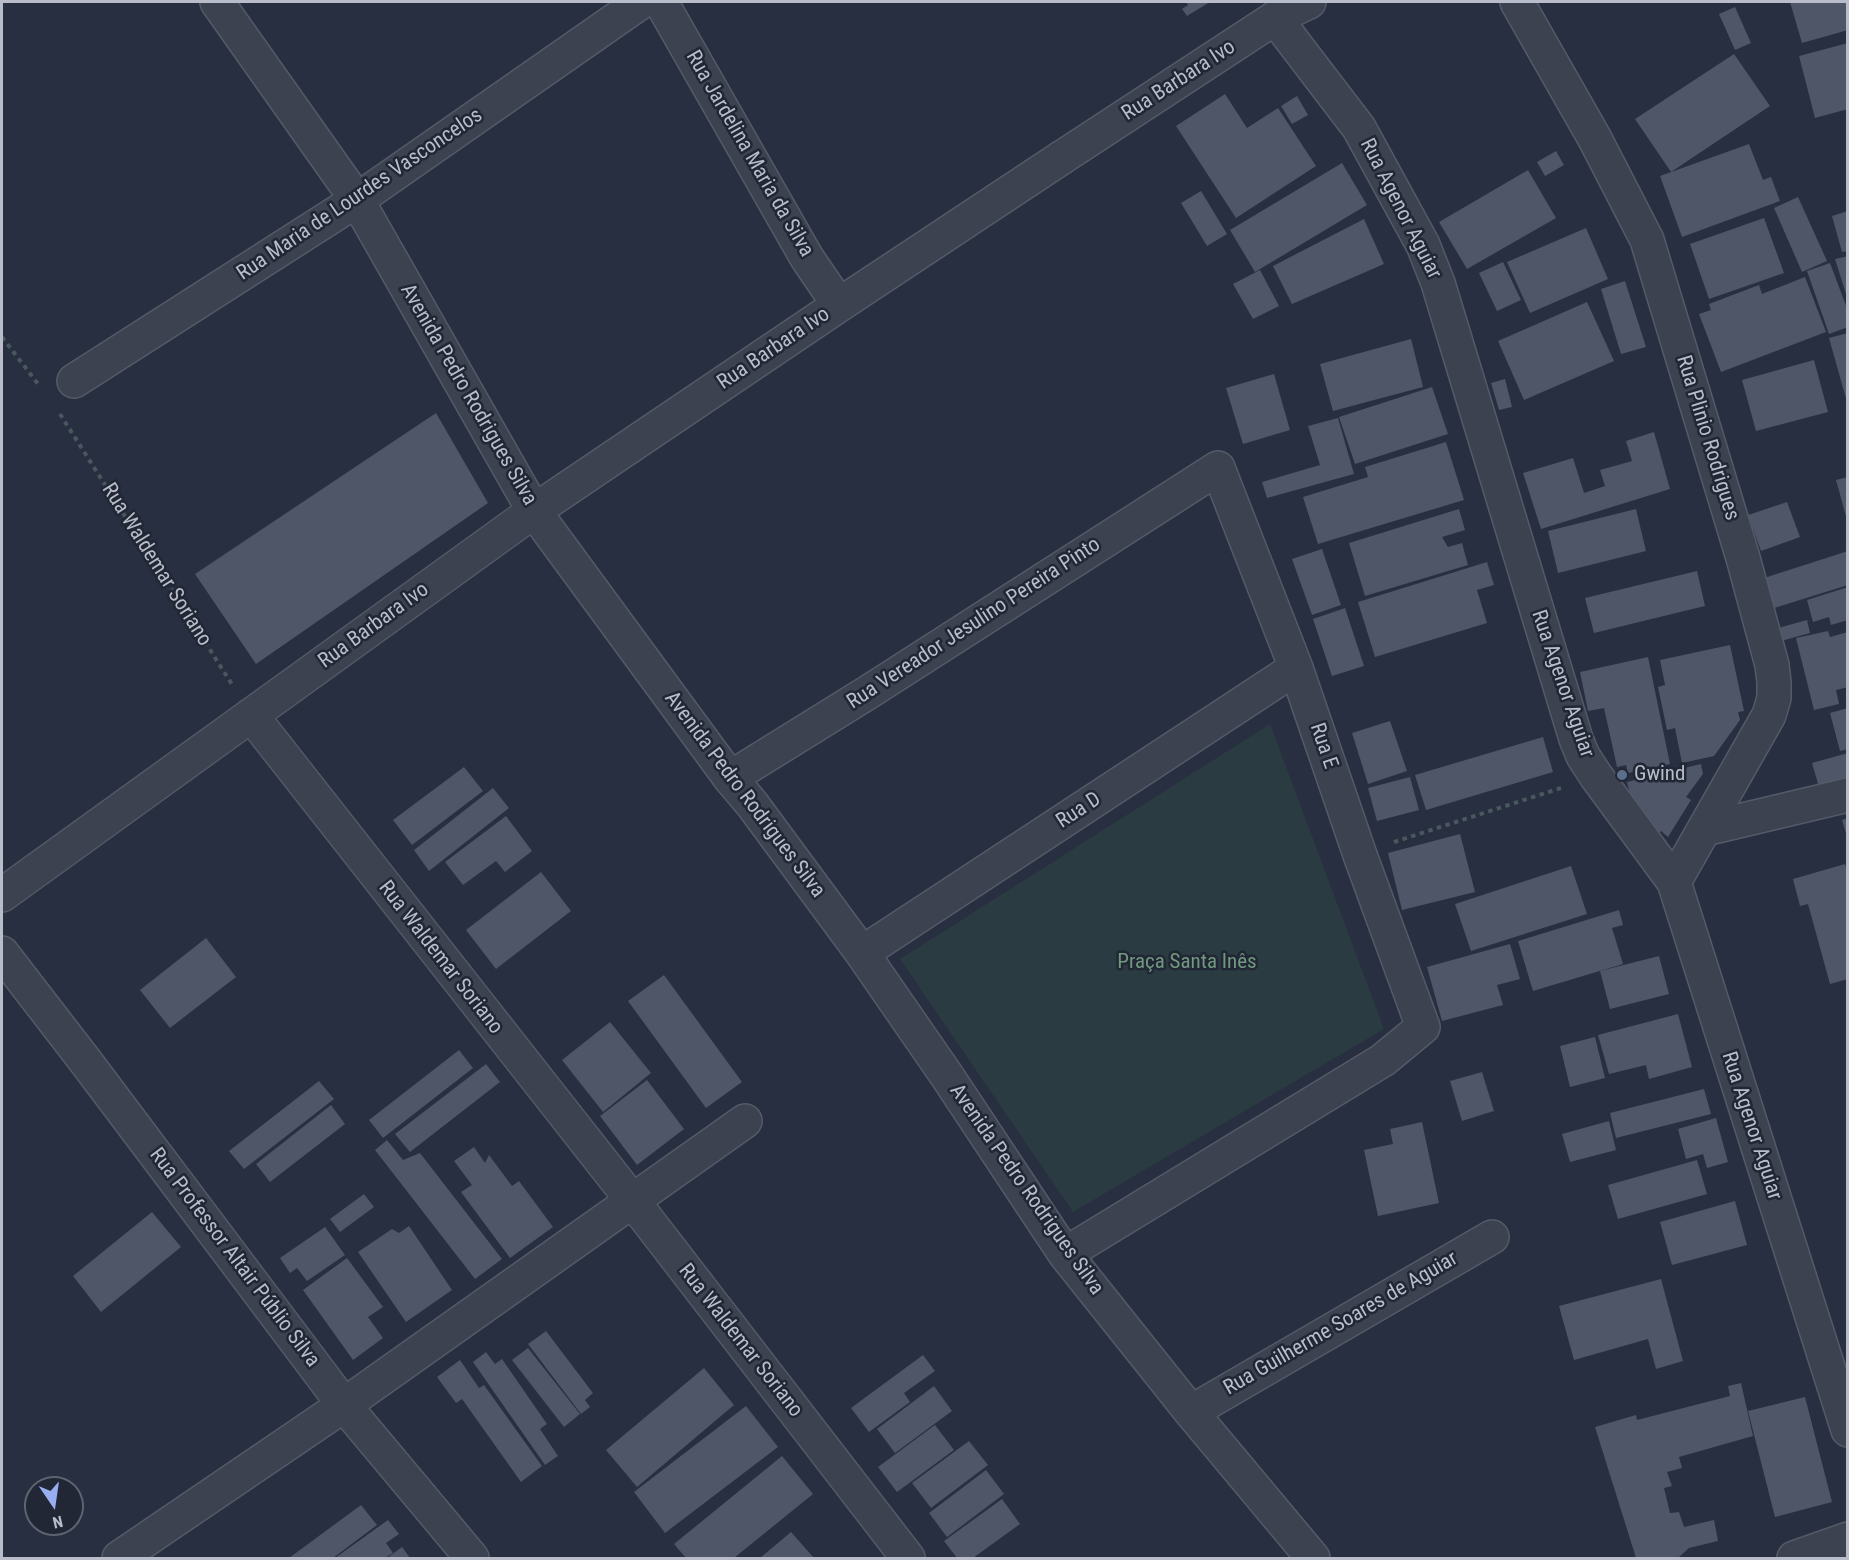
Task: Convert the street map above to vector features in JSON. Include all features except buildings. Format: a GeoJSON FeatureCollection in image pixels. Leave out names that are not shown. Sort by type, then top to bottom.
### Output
{"type":"FeatureCollection","features":[{"type":"Feature","properties":{"kind":"street","name":"Avenida Pedro Rodrigues Silva"},"geometry":{"type":"LineString","coordinates":[[217,2],[357,200],[534,511],[862,953],[1065,1254],[1191,1412],[1313,1558]]}},
{"type":"Feature","properties":{"kind":"street","name":"Rua Maria de Lourdes Vasconcelos"},"geometry":{"type":"LineString","coordinates":[[60,387],[357,200],[641,2]]}},
{"type":"Feature","properties":{"kind":"street","name":"Rua Jardelina Maria da Silva"},"geometry":{"type":"LineString","coordinates":[[661,2],[807,258],[839,305]]}},
{"type":"Feature","properties":{"kind":"street","name":"Rua Barbara Ivo"},"geometry":{"type":"LineString","coordinates":[[2,895],[534,511],[1061,158],[1275,18],[1309,2]]}},
{"type":"Feature","properties":{"kind":"street","name":"Rua Plinio Rodrigues"},"geometry":{"type":"LineString","coordinates":[[1517,2],[1594,139],[1647,240],[1743,558],[1772,665],[1774,698],[1769,715],[1674,882]]}},
{"type":"Feature","properties":{"kind":"street","name":"Rua Agenor Aguiar"},"geometry":{"type":"LineString","coordinates":[[1275,18],[1359,128],[1423,245],[1438,283],[1575,739],[1596,776],[1674,882],[1848,1430]]}},
{"type":"Feature","properties":{"kind":"street","name":"Rua E"},"geometry":{"type":"LineString","coordinates":[[1065,1254],[1383,1060],[1423,1027],[1360,855],[1296,668],[1218,468]]}},
{"type":"Feature","properties":{"kind":"street","name":"Rua Vereador Jesulino Pereira Pinto"},"geometry":{"type":"LineString","coordinates":[[730,778],[877,687],[1218,468]]}},
{"type":"Feature","properties":{"kind":"street","name":"Rua D"},"geometry":{"type":"LineString","coordinates":[[862,953],[1296,668]]}},
{"type":"Feature","properties":{"kind":"street","name":"Rua Waldemar Soriano"},"geometry":{"type":"LineString","coordinates":[[251,715],[632,1200],[908,1558]]}},
{"type":"Feature","properties":{"kind":"street"},"geometry":{"type":"LineString","coordinates":[[1705,829],[1848,795]]}},
{"type":"Feature","properties":{"kind":"street","name":"Rua Professor Altair Públio Silva"},"geometry":{"type":"LineString","coordinates":[[2,953],[344,1405],[472,1558]]}},
{"type":"Feature","properties":{"kind":"street"},"geometry":{"type":"LineString","coordinates":[[131,1550],[344,1405],[745,1121]]}},
{"type":"Feature","properties":{"kind":"street","name":"Rua Guilherme Soares de Aguiar"},"geometry":{"type":"LineString","coordinates":[[1191,1412],[1492,1237]]}},
{"type":"Feature","properties":{"kind":"street"},"geometry":{"type":"LineString","coordinates":[[1794,1558],[1848,1539]]}},
{"type":"Feature","properties":{"kind":"path"},"geometry":{"type":"LineString","coordinates":[[2,337],[60,387]]}},
{"type":"Feature","properties":{"kind":"path","name":"Rua Waldemar Soriano"},"geometry":{"type":"LineString","coordinates":[[59,412],[251,715]]}},
{"type":"Feature","properties":{"kind":"path"},"geometry":{"type":"LineString","coordinates":[[1360,855],[1402,839],[1596,776]]}},
{"type":"Feature","properties":{"kind":"green space","name":"Praça Santa Inês"},"geometry":{"type":"Polygon","coordinates":[[[1270,724],[1384,1029],[1073,1212],[900,959],[1270,724]]]}},
{"type":"Feature","properties":{"kind":"place","name":"Gwind"},"geometry":{"type":"Point","coordinates":[1622,775]}}]}
